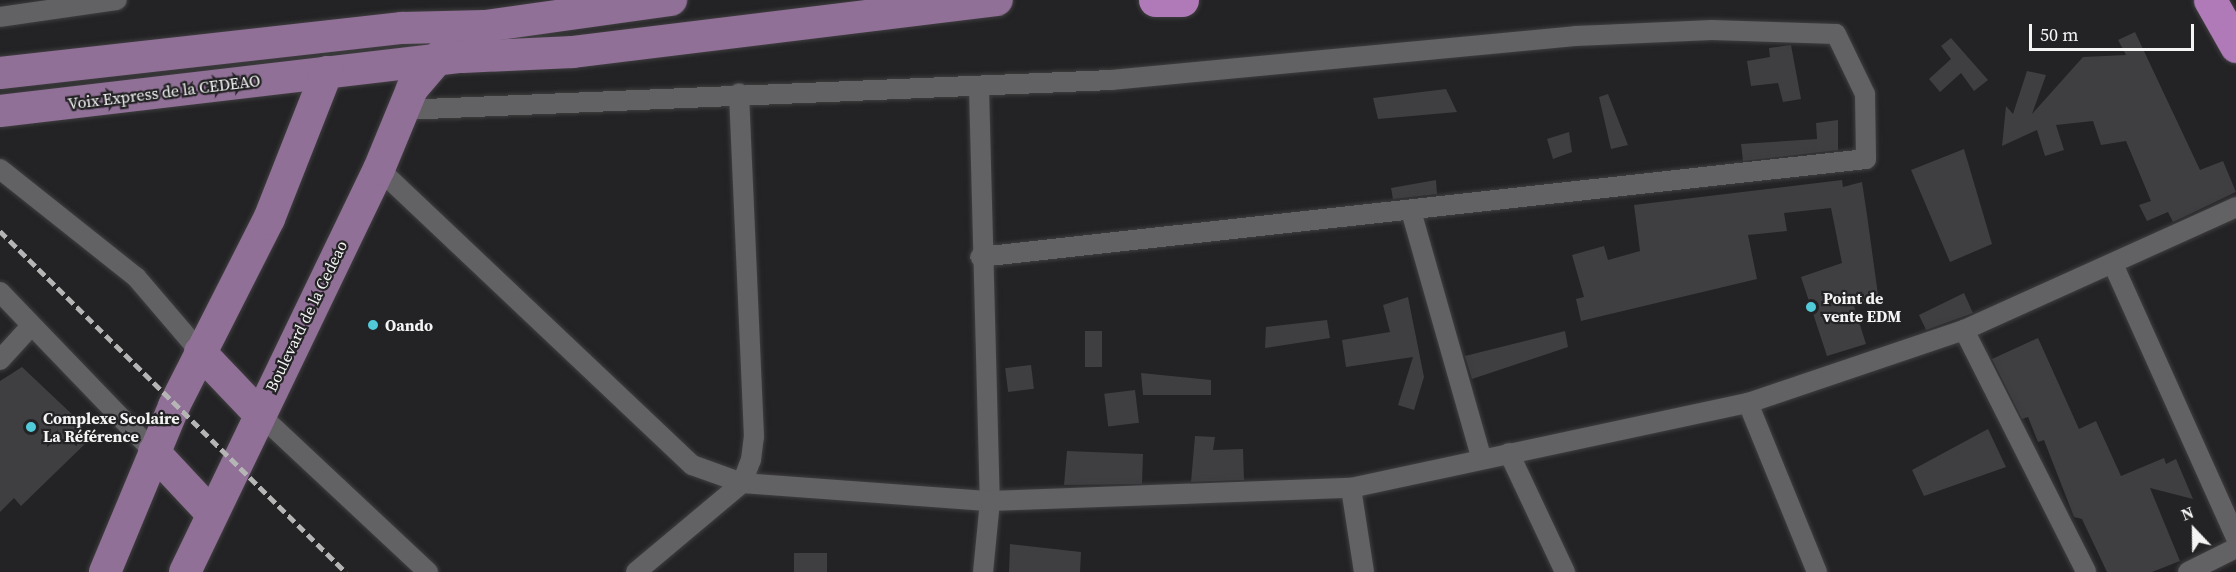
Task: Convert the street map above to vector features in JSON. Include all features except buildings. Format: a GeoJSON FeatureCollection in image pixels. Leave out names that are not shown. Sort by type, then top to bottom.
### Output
{"type":"FeatureCollection","features":[{"type":"Feature","properties":{"kind":"highway"},"geometry":{"type":"LineString","coordinates":[[1155,0],[1182,0]]}},
{"type":"Feature","properties":{"kind":"highway"},"geometry":{"type":"LineString","coordinates":[[2210,0],[2236,46]]}},
{"type":"Feature","properties":{"kind":"main road"},"geometry":{"type":"LineString","coordinates":[[0,73],[402,28],[485,26],[671,0]]}},
{"type":"Feature","properties":{"kind":"main road"},"geometry":{"type":"LineString","coordinates":[[327,72],[573,52],[997,0]]}},
{"type":"Feature","properties":{"kind":"main road"},"geometry":{"type":"LineString","coordinates":[[430,62],[485,26]]}},
{"type":"Feature","properties":{"kind":"main road"},"geometry":{"type":"LineString","coordinates":[[327,72],[366,59],[402,28]]}},
{"type":"Feature","properties":{"kind":"main road","name":"Boulevard de la Cedeao"},"geometry":{"type":"LineString","coordinates":[[185,572],[258,413],[379,169],[402,110],[430,62]]}},
{"type":"Feature","properties":{"kind":"main road"},"geometry":{"type":"LineString","coordinates":[[105,572],[154,452],[200,352],[269,219],[327,72]]}},
{"type":"Feature","properties":{"kind":"main road","name":"Voix Express de la CEDEAO"},"geometry":{"type":"LineString","coordinates":[[0,111],[327,72]]}},
{"type":"Feature","properties":{"kind":"main road"},"geometry":{"type":"LineString","coordinates":[[200,352],[258,413]]}},
{"type":"Feature","properties":{"kind":"main road"},"geometry":{"type":"LineString","coordinates":[[154,452],[211,513]]}},
{"type":"Feature","properties":{"kind":"street"},"geometry":{"type":"LineString","coordinates":[[0,17],[117,0]]}},
{"type":"Feature","properties":{"kind":"street"},"geometry":{"type":"LineString","coordinates":[[402,110],[739,93],[979,88],[1575,36],[1712,30],[1836,34],[1865,94],[1866,159],[980,257]]}},
{"type":"Feature","properties":{"kind":"street"},"geometry":{"type":"LineString","coordinates":[[979,88],[980,257],[990,501],[983,572]]}},
{"type":"Feature","properties":{"kind":"street"},"geometry":{"type":"LineString","coordinates":[[636,572],[742,483],[754,437],[739,93]]}},
{"type":"Feature","properties":{"kind":"street"},"geometry":{"type":"LineString","coordinates":[[0,169],[136,277],[200,352]]}},
{"type":"Feature","properties":{"kind":"street"},"geometry":{"type":"LineString","coordinates":[[379,169],[692,465],[742,483],[990,501],[1351,488],[1481,456],[1509,453],[1748,403],[1964,330],[2236,207]]}},
{"type":"Feature","properties":{"kind":"street"},"geometry":{"type":"LineString","coordinates":[[1412,211],[1481,456]]}},
{"type":"Feature","properties":{"kind":"street"},"geometry":{"type":"LineString","coordinates":[[2113,264],[2236,538]]}},
{"type":"Feature","properties":{"kind":"street"},"geometry":{"type":"LineString","coordinates":[[0,292],[154,452]]}},
{"type":"Feature","properties":{"kind":"street"},"geometry":{"type":"LineString","coordinates":[[0,360],[31,326]]}},
{"type":"Feature","properties":{"kind":"street"},"geometry":{"type":"LineString","coordinates":[[1964,330],[2086,572]]}},
{"type":"Feature","properties":{"kind":"street"},"geometry":{"type":"LineString","coordinates":[[1748,403],[1817,572]]}},
{"type":"Feature","properties":{"kind":"street"},"geometry":{"type":"LineString","coordinates":[[258,413],[428,572]]}},
{"type":"Feature","properties":{"kind":"street"},"geometry":{"type":"LineString","coordinates":[[1509,453],[1565,572]]}},
{"type":"Feature","properties":{"kind":"street"},"geometry":{"type":"LineString","coordinates":[[1351,488],[1364,572]]}},
{"type":"Feature","properties":{"kind":"street"},"geometry":{"type":"LineString","coordinates":[[2188,572],[2236,548]]}},
{"type":"Feature","properties":{"kind":"railway"},"geometry":{"type":"LineString","coordinates":[[0,231],[346,572]]}},
{"type":"Feature","properties":{"kind":"place","name":"Point de vente EDM"},"geometry":{"type":"Point","coordinates":[1811,307]}},
{"type":"Feature","properties":{"kind":"place","name":"Oando"},"geometry":{"type":"Point","coordinates":[373,325]}},
{"type":"Feature","properties":{"kind":"place","name":"Complexe Scolaire La Référence"},"geometry":{"type":"Point","coordinates":[31,427]}}]}
